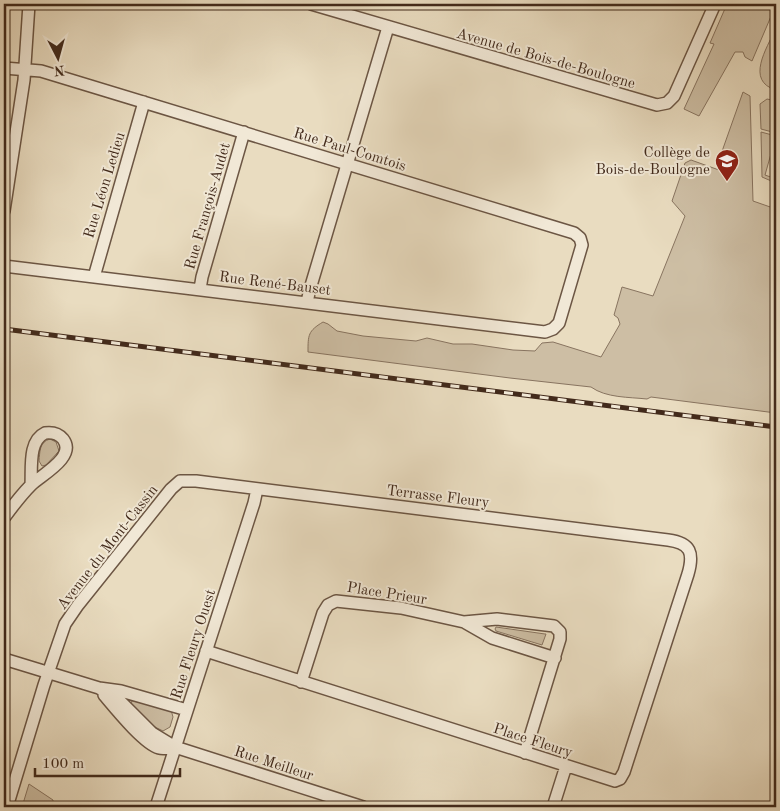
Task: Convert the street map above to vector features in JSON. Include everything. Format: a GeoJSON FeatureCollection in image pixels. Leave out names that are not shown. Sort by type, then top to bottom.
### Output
{"type":"FeatureCollection","features":[{"type":"Feature","properties":{"kind":"street"},"geometry":{"type":"LineString","coordinates":[[4,212],[25,69],[29,4]]}},
{"type":"Feature","properties":{"kind":"street","name":"Avenue de Bois-de-Boulogne"},"geometry":{"type":"LineString","coordinates":[[311,4],[657,105],[667,103],[674,96],[715,4]]}},
{"type":"Feature","properties":{"kind":"street"},"geometry":{"type":"LineString","coordinates":[[307,302],[388,27]]}},
{"type":"Feature","properties":{"kind":"street","name":"Rue Paul-Comtois"},"geometry":{"type":"LineString","coordinates":[[4,68],[40,71],[347,163],[578,236],[582,245],[559,323],[551,330],[542,331]]}},
{"type":"Feature","properties":{"kind":"street","name":"Rue Léon Ledieu"},"geometry":{"type":"LineString","coordinates":[[94,277],[144,102]]}},
{"type":"Feature","properties":{"kind":"street","name":"Rue François-Audet"},"geometry":{"type":"LineString","coordinates":[[200,289],[244,132]]}},
{"type":"Feature","properties":{"kind":"street","name":"Rue René-Bauset"},"geometry":{"type":"LineString","coordinates":[[4,266],[542,331]]}},
{"type":"Feature","properties":{"kind":"street","name":"Terrasse Fleury"},"geometry":{"type":"LineString","coordinates":[[182,480],[658,539],[678,542],[688,549]]}},
{"type":"Feature","properties":{"kind":"street","name":"Avenue du Mont-Cassin"},"geometry":{"type":"LineString","coordinates":[[7,807],[48,672],[65,624],[73,611],[171,489],[182,480]]}},
{"type":"Feature","properties":{"kind":"street"},"geometry":{"type":"LineString","coordinates":[[4,518],[31,485]]}},
{"type":"Feature","properties":{"kind":"street","name":"Rue Fleury Ouest"},"geometry":{"type":"LineString","coordinates":[[156,807],[257,489]]}},
{"type":"Feature","properties":{"kind":"street","name":"Place Fleury"},"geometry":{"type":"LineString","coordinates":[[206,651],[566,766],[611,780],[618,780],[623,774],[690,566],[691,557],[688,549]]}},
{"type":"Feature","properties":{"kind":"street","name":"Place Prieur"},"geometry":{"type":"LineString","coordinates":[[301,682],[328,605],[342,600],[401,608],[464,622],[492,638],[555,658]]}},
{"type":"Feature","properties":{"kind":"street","name":"Place Prieur"},"geometry":{"type":"LineString","coordinates":[[464,622],[497,619],[554,626],[561,634],[525,753]]}},
{"type":"Feature","properties":{"kind":"street"},"geometry":{"type":"LineString","coordinates":[[4,659],[98,688],[120,691],[187,710]]}},
{"type":"Feature","properties":{"kind":"street","name":"Rue Meilleur"},"geometry":{"type":"LineString","coordinates":[[98,688],[126,720],[148,741],[160,748],[175,747],[364,807]]}},
{"type":"Feature","properties":{"kind":"street"},"geometry":{"type":"LineString","coordinates":[[553,807],[566,766]]}},
{"type":"Feature","properties":{"kind":"shaded area"},"geometry":{"type":"Polygon","coordinates":[[[727,4],[768,4],[772,14],[752,61],[745,57],[743,52],[735,52],[699,116],[684,109],[714,44],[710,43],[727,4]]]}},
{"type":"Feature","properties":{"kind":"shaded area"},"geometry":{"type":"Polygon","coordinates":[[[775,30],[776,90],[767,86],[760,72],[761,63],[775,30]]]}},
{"type":"Feature","properties":{"kind":"shaded area"},"geometry":{"type":"Polygon","coordinates":[[[743,92],[750,96],[753,201],[776,209],[776,413],[651,397],[647,399],[618,396],[597,391],[591,387],[308,352],[310,334],[314,328],[323,322],[337,331],[363,336],[416,341],[427,338],[453,344],[472,344],[535,351],[542,343],[553,342],[601,357],[620,324],[618,318],[614,315],[622,287],[653,296],[685,216],[672,201],[685,163],[691,160],[719,170],[721,165],[720,157],[743,92]]]}},
{"type":"Feature","properties":{"kind":"shaded area"},"geometry":{"type":"Polygon","coordinates":[[[767,99],[776,101],[776,133],[761,129],[760,104],[767,99]]]}},
{"type":"Feature","properties":{"kind":"shaded area"},"geometry":{"type":"Polygon","coordinates":[[[761,132],[776,136],[765,175],[776,179],[776,183],[762,177],[761,132]]]}},
{"type":"Feature","properties":{"kind":"shaded area"},"geometry":{"type":"Polygon","coordinates":[[[50,439],[56,442],[59,451],[46,465],[42,466],[39,461],[41,448],[46,440],[50,439]]]}},
{"type":"Feature","properties":{"kind":"shaded area"},"geometry":{"type":"Polygon","coordinates":[[[496,627],[546,634],[542,645],[496,631],[496,627]]]}},
{"type":"Feature","properties":{"kind":"shaded area"},"geometry":{"type":"Polygon","coordinates":[[[134,700],[171,710],[173,717],[170,727],[163,731],[151,725],[132,705],[131,702],[134,700]]]}},
{"type":"Feature","properties":{"kind":"shaded area"},"geometry":{"type":"Polygon","coordinates":[[[29,784],[58,804],[57,807],[22,807],[29,784]]]}},
{"type":"Feature","properties":{"kind":"railway"},"geometry":{"type":"LineString","coordinates":[[4,329],[776,427]]}},
{"type":"Feature","properties":{"kind":"place","name":"Collège de Bois-de-Boulogne"},"geometry":{"type":"Point","coordinates":[727,182]}}]}
